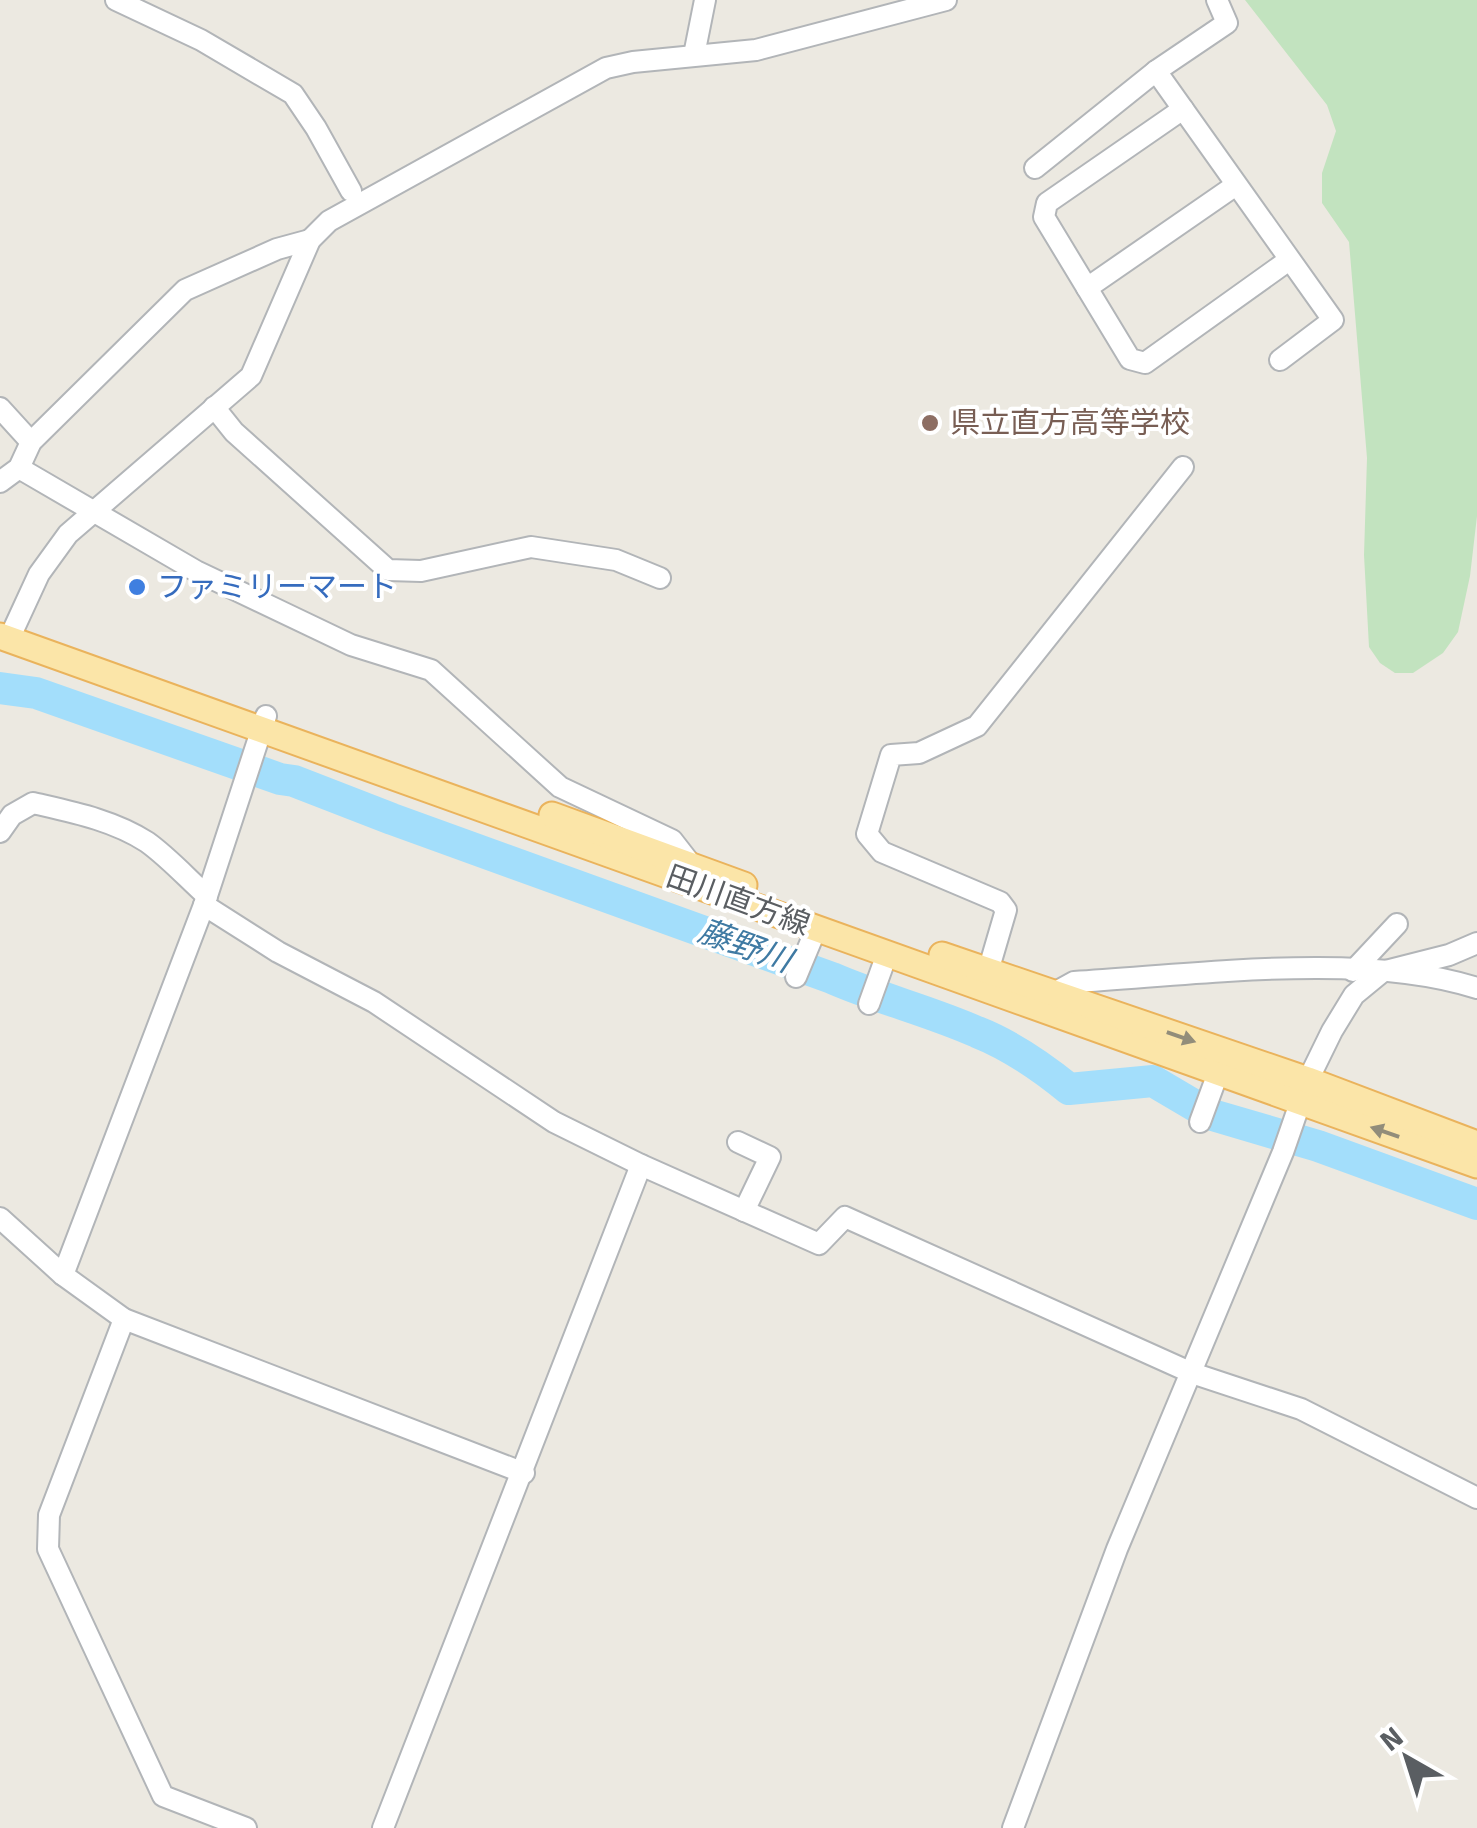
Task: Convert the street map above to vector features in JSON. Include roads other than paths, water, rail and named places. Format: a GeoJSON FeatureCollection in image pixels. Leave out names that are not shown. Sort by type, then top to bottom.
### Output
{"type":"FeatureCollection","features":[{"type":"Feature","properties":{"kind":"main road","name":"田川直方線"},"geometry":{"type":"LineString","coordinates":[[6,630],[263,725],[985,978],[1218,1074],[1477,1144]]}},
{"type":"Feature","properties":{"kind":"main road","name":"田川直方線"},"geometry":{"type":"LineString","coordinates":[[690,875],[887,955],[1054,992],[1302,1098],[1477,1165]]}},
{"type":"Feature","properties":{"kind":"street"},"geometry":{"type":"LineString","coordinates":[[116,0],[201,40],[293,94],[350,192]]}},
{"type":"Feature","properties":{"kind":"street"},"geometry":{"type":"LineString","coordinates":[[694,55],[705,0]]}},
{"type":"Feature","properties":{"kind":"street"},"geometry":{"type":"LineString","coordinates":[[6,630],[68,534],[251,376],[310,240],[329,221],[606,68],[756,50],[946,0]]}},
{"type":"Feature","properties":{"kind":"street"},"geometry":{"type":"LineString","coordinates":[[1034,168],[1156,71],[1227,23],[1217,0]]}},
{"type":"Feature","properties":{"kind":"street"},"geometry":{"type":"LineString","coordinates":[[1156,71],[1333,320],[1280,360]]}},
{"type":"Feature","properties":{"kind":"street"},"geometry":{"type":"LineString","coordinates":[[1183,109],[1047,204],[1044,217],[1130,359],[1145,363],[1290,260]]}},
{"type":"Feature","properties":{"kind":"street"},"geometry":{"type":"LineString","coordinates":[[1087,288],[1236,185]]}},
{"type":"Feature","properties":{"kind":"street"},"geometry":{"type":"LineString","coordinates":[[0,482],[20,468],[31,442],[185,290],[277,249],[310,240]]}},
{"type":"Feature","properties":{"kind":"street"},"geometry":{"type":"LineString","coordinates":[[0,408],[31,442]]}},
{"type":"Feature","properties":{"kind":"street"},"geometry":{"type":"LineString","coordinates":[[214,408],[234,432],[388,570],[421,571],[530,547],[616,560],[660,578]]}},
{"type":"Feature","properties":{"kind":"street"},"geometry":{"type":"LineString","coordinates":[[985,978],[1006,910],[1000,902],[882,852],[868,834],[891,754],[918,753],[977,726],[1183,467]]}},
{"type":"Feature","properties":{"kind":"street"},"geometry":{"type":"LineString","coordinates":[[20,468],[196,571],[350,646],[431,670],[560,786],[672,840],[690,875]]}},
{"type":"Feature","properties":{"kind":"street"},"geometry":{"type":"LineString","coordinates":[[63,1275],[205,900],[263,725]]}},
{"type":"Feature","properties":{"kind":"street"},"geometry":{"type":"LineString","coordinates":[[0,832],[12,814],[33,803],[125,830],[148,844],[205,900],[278,952],[374,1002],[554,1122],[641,1166],[819,1244],[845,1218],[1192,1373],[1301,1409],[1477,1498]]}},
{"type":"Feature","properties":{"kind":"street"},"geometry":{"type":"LineString","coordinates":[[1353,970],[1397,924]]}},
{"type":"Feature","properties":{"kind":"street"},"geometry":{"type":"LineString","coordinates":[[796,978],[816,929]]}},
{"type":"Feature","properties":{"kind":"street"},"geometry":{"type":"LineString","coordinates":[[1013,1828],[1117,1549],[1332,1031],[1354,995],[1382,972],[1449,955],[1477,943]]}},
{"type":"Feature","properties":{"kind":"street"},"geometry":{"type":"LineString","coordinates":[[869,1004],[887,955]]}},
{"type":"Feature","properties":{"kind":"street"},"geometry":{"type":"LineString","coordinates":[[1054,992],[1074,982],[1296,969],[1449,979],[1477,988]]}},
{"type":"Feature","properties":{"kind":"street"},"geometry":{"type":"LineString","coordinates":[[1200,1122],[1218,1074]]}},
{"type":"Feature","properties":{"kind":"street"},"geometry":{"type":"LineString","coordinates":[[738,1142],[770,1157],[744,1211]]}},
{"type":"Feature","properties":{"kind":"street"},"geometry":{"type":"LineString","coordinates":[[383,1828],[641,1166]]}},
{"type":"Feature","properties":{"kind":"street"},"geometry":{"type":"LineString","coordinates":[[0,1218],[63,1275],[124,1318],[524,1473]]}},
{"type":"Feature","properties":{"kind":"street"},"geometry":{"type":"LineString","coordinates":[[124,1318],[49,1515],[48,1549],[162,1796],[246,1828]]}},
{"type":"Feature","properties":{"kind":"waterway","name":"藤野川"},"geometry":{"type":"LineString","coordinates":[[0,688],[36,693],[294,781],[941,1018],[1013,1050],[1069,1089],[1153,1081],[1209,1114],[1318,1146],[1477,1204]]}},
{"type":"Feature","properties":{"kind":"place","name":"県立直方高等学校"},"geometry":{"type":"Point","coordinates":[930,423]}},
{"type":"Feature","properties":{"kind":"place","name":"ファミリーマート"},"geometry":{"type":"Point","coordinates":[137,587]}}]}
